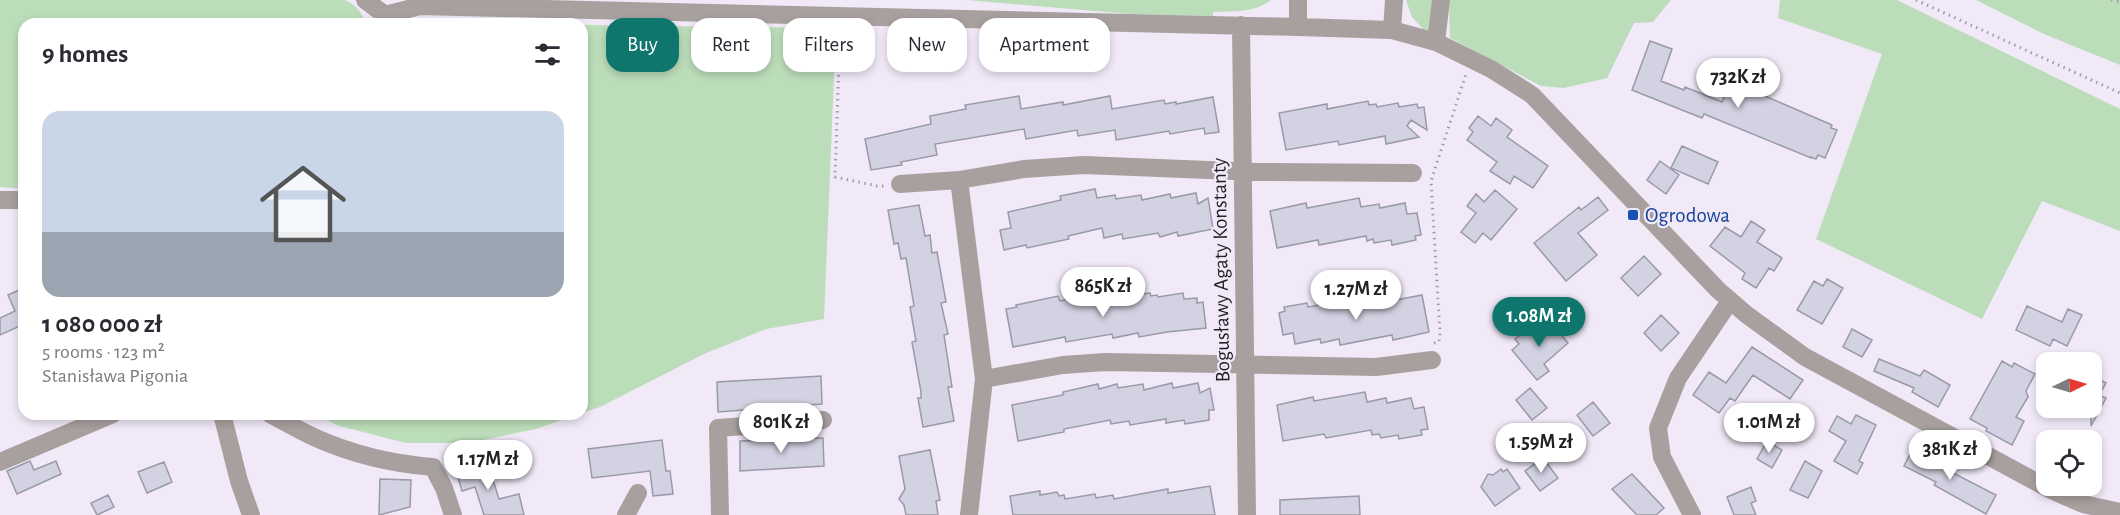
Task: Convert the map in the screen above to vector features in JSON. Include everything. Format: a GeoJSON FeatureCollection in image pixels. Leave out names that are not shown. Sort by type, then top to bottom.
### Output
{"type":"FeatureCollection","features":[{"type":"Feature","properties":{"kind":"street"},"geometry":{"type":"LineString","coordinates":[[365,0],[381,18]]}},
{"type":"Feature","properties":{"kind":"street"},"geometry":{"type":"LineString","coordinates":[[1298,0],[1298,27]]}},
{"type":"Feature","properties":{"kind":"street"},"geometry":{"type":"LineString","coordinates":[[1392,30],[1394,0]]}},
{"type":"Feature","properties":{"kind":"street"},"geometry":{"type":"LineString","coordinates":[[1436,42],[1441,0]]}},
{"type":"Feature","properties":{"kind":"street"},"geometry":{"type":"LineString","coordinates":[[388,18],[420,6],[1392,30],[1436,42],[1491,69],[1532,96],[1730,301],[1805,357],[2051,490],[2083,504],[2120,512]]}},
{"type":"Feature","properties":{"kind":"street","name":"Bogusławy Agaty Konstanty"},"geometry":{"type":"LineString","coordinates":[[1241,25],[1247,515]]}},
{"type":"Feature","properties":{"kind":"street"},"geometry":{"type":"LineString","coordinates":[[900,184],[959,180],[1024,170],[1084,165],[1243,171],[1413,173]]}},
{"type":"Feature","properties":{"kind":"street"},"geometry":{"type":"LineString","coordinates":[[959,180],[984,379],[969,515]]}},
{"type":"Feature","properties":{"kind":"street"},"geometry":{"type":"LineString","coordinates":[[0,200],[18,200]]}},
{"type":"Feature","properties":{"kind":"street"},"geometry":{"type":"LineString","coordinates":[[1692,515],[1662,457],[1658,428],[1678,378],[1730,301]]}},
{"type":"Feature","properties":{"kind":"street"},"geometry":{"type":"LineString","coordinates":[[984,379],[1063,365],[1105,362],[1376,368],[1432,351]]}},
{"type":"Feature","properties":{"kind":"street"},"geometry":{"type":"LineString","coordinates":[[0,462],[99,420]]}},
{"type":"Feature","properties":{"kind":"street"},"geometry":{"type":"LineString","coordinates":[[224,420],[250,515]]}},
{"type":"Feature","properties":{"kind":"street"},"geometry":{"type":"LineString","coordinates":[[281,420],[316,439],[366,455],[409,465],[433,467],[444,488],[453,515]]}},
{"type":"Feature","properties":{"kind":"street"},"geometry":{"type":"LineString","coordinates":[[720,515],[718,428],[823,420]]}},
{"type":"Feature","properties":{"kind":"street"},"geometry":{"type":"LineString","coordinates":[[626,515],[638,493]]}},
{"type":"Feature","properties":{"kind":"path"},"geometry":{"type":"LineString","coordinates":[[1916,0],[2120,93]]}},
{"type":"Feature","properties":{"kind":"path"},"geometry":{"type":"LineString","coordinates":[[2112,0],[2120,2]]}},
{"type":"Feature","properties":{"kind":"path"},"geometry":{"type":"LineString","coordinates":[[1432,351],[1439,342],[1440,333],[1431,181],[1468,67]]}},
{"type":"Feature","properties":{"kind":"path"},"geometry":{"type":"LineString","coordinates":[[838,72],[835,177],[877,186],[900,184]]}},
{"type":"Feature","properties":{"kind":"green space"},"geometry":{"type":"Polygon","coordinates":[[[0,0],[345,0],[363,16],[364,18],[18,18],[18,188],[0,187],[0,0]]]}},
{"type":"Feature","properties":{"kind":"green space"},"geometry":{"type":"Polygon","coordinates":[[[967,0],[1271,0],[1251,9],[1213,12],[1213,16],[1130,14],[967,0]]]}},
{"type":"Feature","properties":{"kind":"green space"},"geometry":{"type":"Polygon","coordinates":[[[1406,0],[1435,0],[1432,25],[1427,33],[1412,17],[1406,0]]]}},
{"type":"Feature","properties":{"kind":"green space"},"geometry":{"type":"Polygon","coordinates":[[[1449,0],[1671,0],[1653,22],[1634,23],[1607,78],[1564,88],[1541,86],[1450,38],[1449,0]]]}},
{"type":"Feature","properties":{"kind":"green space"},"geometry":{"type":"Polygon","coordinates":[[[1780,0],[1897,0],[2120,109],[2120,231],[2042,201],[1982,319],[1816,239],[1882,54],[1778,18],[1780,0]]]}},
{"type":"Feature","properties":{"kind":"green space"},"geometry":{"type":"Polygon","coordinates":[[[1976,0],[2120,0],[2120,65],[2044,34],[1976,0]]]}},
{"type":"Feature","properties":{"kind":"green space"},"geometry":{"type":"Polygon","coordinates":[[[588,25],[606,25],[606,72],[679,72],[679,26],[691,26],[691,72],[771,72],[771,27],[783,27],[783,72],[834,72],[824,319],[766,329],[704,354],[588,411],[588,25]]]}},
{"type":"Feature","properties":{"kind":"green space"},"geometry":{"type":"Polygon","coordinates":[[[326,420],[562,420],[536,429],[469,443],[406,443],[339,426],[326,420]]]}},
{"type":"Feature","properties":{"kind":"building"},"geometry":{"type":"Polygon","coordinates":[[[1650,41],[1672,49],[1661,81],[1684,90],[1685,87],[1722,102],[1730,84],[1735,83],[1832,125],[1831,128],[1837,130],[1825,158],[1818,155],[1816,159],[1811,158],[1704,114],[1702,118],[1632,90],[1650,41]]]}},
{"type":"Feature","properties":{"kind":"building"},"geometry":{"type":"Polygon","coordinates":[[[1019,96],[1021,109],[1063,102],[1063,105],[1110,96],[1112,109],[1164,100],[1165,104],[1176,102],[1176,104],[1213,97],[1219,132],[1205,134],[1204,128],[1116,140],[1115,130],[1078,136],[1077,130],[1026,139],[1024,129],[935,144],[937,155],[901,162],[902,165],[871,170],[865,139],[931,124],[930,116],[966,109],[965,105],[1019,96]]]}},
{"type":"Feature","properties":{"kind":"building"},"geometry":{"type":"Polygon","coordinates":[[[1368,101],[1369,105],[1376,104],[1377,107],[1398,103],[1399,107],[1417,104],[1418,108],[1424,107],[1427,130],[1411,120],[1407,126],[1419,137],[1386,144],[1385,136],[1339,145],[1338,141],[1286,150],[1279,113],[1327,104],[1327,109],[1368,101]]]}},
{"type":"Feature","properties":{"kind":"building"},"geometry":{"type":"Polygon","coordinates":[[[1478,116],[1491,126],[1496,118],[1512,130],[1507,137],[1548,166],[1533,188],[1514,176],[1510,184],[1490,171],[1497,162],[1467,140],[1473,132],[1469,128],[1478,116]]]}},
{"type":"Feature","properties":{"kind":"building"},"geometry":{"type":"Polygon","coordinates":[[[1682,146],[1718,162],[1708,184],[1671,168],[1682,146]]]}},
{"type":"Feature","properties":{"kind":"building"},"geometry":{"type":"Polygon","coordinates":[[[1660,161],[1679,175],[1666,194],[1647,180],[1660,161]]]}},
{"type":"Feature","properties":{"kind":"building"},"geometry":{"type":"Polygon","coordinates":[[[1095,189],[1097,198],[1115,195],[1116,199],[1141,195],[1142,200],[1170,194],[1171,198],[1196,193],[1198,204],[1208,198],[1213,229],[1178,236],[1177,232],[1160,237],[1158,233],[1123,239],[1122,234],[1104,238],[1102,228],[1068,236],[1069,239],[1027,248],[1026,245],[1004,250],[1000,230],[1011,228],[1008,212],[1061,200],[1060,196],[1095,189]]]}},
{"type":"Feature","properties":{"kind":"building"},"geometry":{"type":"Polygon","coordinates":[[[1495,190],[1517,209],[1491,240],[1483,233],[1475,243],[1461,232],[1476,213],[1467,206],[1476,194],[1484,202],[1495,190]]]}},
{"type":"Feature","properties":{"kind":"building"},"geometry":{"type":"Polygon","coordinates":[[[1598,197],[1608,210],[1578,233],[1597,255],[1566,281],[1534,243],[1579,207],[1581,210],[1598,197]]]}},
{"type":"Feature","properties":{"kind":"building"},"geometry":{"type":"Polygon","coordinates":[[[1359,198],[1361,207],[1379,204],[1380,208],[1405,203],[1407,214],[1417,213],[1421,235],[1415,236],[1416,240],[1392,245],[1391,240],[1374,243],[1373,239],[1367,241],[1366,236],[1319,245],[1318,240],[1277,248],[1270,211],[1306,203],[1307,208],[1359,198]]]}},
{"type":"Feature","properties":{"kind":"building"},"geometry":{"type":"Polygon","coordinates":[[[919,205],[925,236],[930,235],[932,253],[937,252],[946,302],[941,303],[948,334],[944,335],[952,387],[948,387],[954,421],[923,427],[918,398],[921,398],[921,392],[912,342],[916,341],[910,307],[914,306],[906,258],[901,259],[898,243],[894,244],[888,210],[919,205]]]}},
{"type":"Feature","properties":{"kind":"building"},"geometry":{"type":"Polygon","coordinates":[[[1751,221],[1765,230],[1757,242],[1782,258],[1774,271],[1769,268],[1756,288],[1742,279],[1745,273],[1710,246],[1725,227],[1741,237],[1751,221]]]}},
{"type":"Feature","properties":{"kind":"building"},"geometry":{"type":"Polygon","coordinates":[[[1644,256],[1661,274],[1638,296],[1621,278],[1644,256]]]}},
{"type":"Feature","properties":{"kind":"building"},"geometry":{"type":"Polygon","coordinates":[[[1827,279],[1843,288],[1822,324],[1797,310],[1814,281],[1823,286],[1827,279]]]}},
{"type":"Feature","properties":{"kind":"building"},"geometry":{"type":"Polygon","coordinates":[[[18,291],[18,327],[0,335],[0,318],[15,311],[8,295],[18,291]]]}},
{"type":"Feature","properties":{"kind":"building"},"geometry":{"type":"Polygon","coordinates":[[[1150,293],[1151,296],[1157,295],[1158,297],[1183,293],[1184,299],[1197,298],[1197,303],[1203,302],[1206,328],[1139,337],[1138,333],[1113,338],[1112,334],[1066,342],[1065,337],[1013,347],[1006,309],[1017,307],[1016,305],[1058,296],[1060,301],[1084,296],[1084,298],[1095,296],[1104,299],[1150,293]]]}},
{"type":"Feature","properties":{"kind":"building"},"geometry":{"type":"Polygon","coordinates":[[[1422,295],[1429,332],[1393,340],[1392,335],[1340,345],[1339,339],[1321,343],[1320,339],[1295,344],[1293,333],[1283,335],[1279,313],[1285,311],[1284,307],[1307,303],[1308,307],[1326,304],[1327,308],[1380,299],[1381,303],[1422,295]]]}},
{"type":"Feature","properties":{"kind":"building"},"geometry":{"type":"Polygon","coordinates":[[[2027,306],[2062,322],[2068,309],[2082,315],[2067,346],[2053,339],[2050,346],[2016,330],[2027,306]]]}},
{"type":"Feature","properties":{"kind":"building"},"geometry":{"type":"Polygon","coordinates":[[[1661,315],[1679,333],[1661,351],[1644,333],[1661,315]]]}},
{"type":"Feature","properties":{"kind":"building"},"geometry":{"type":"Polygon","coordinates":[[[1549,320],[1568,343],[1544,364],[1549,371],[1537,380],[1512,350],[1519,344],[1515,339],[1529,328],[1533,334],[1549,320]]]}},
{"type":"Feature","properties":{"kind":"building"},"geometry":{"type":"Polygon","coordinates":[[[1852,329],[1872,340],[1862,357],[1843,347],[1852,329]]]}},
{"type":"Feature","properties":{"kind":"building"},"geometry":{"type":"Polygon","coordinates":[[[1752,347],[1803,380],[1790,399],[1753,375],[1735,401],[1730,398],[1719,413],[1693,395],[1709,372],[1726,383],[1752,347]]]}},
{"type":"Feature","properties":{"kind":"building"},"geometry":{"type":"Polygon","coordinates":[[[1879,359],[1920,376],[1924,370],[1950,385],[1938,407],[1912,392],[1914,388],[1874,371],[1879,359]]]}},
{"type":"Feature","properties":{"kind":"building"},"geometry":{"type":"Polygon","coordinates":[[[2002,361],[2012,367],[2014,363],[2035,374],[2026,391],[2028,397],[2016,417],[2024,421],[2012,445],[1970,419],[2002,361]]]}},
{"type":"Feature","properties":{"kind":"building"},"geometry":{"type":"Polygon","coordinates":[[[821,376],[822,404],[718,412],[717,382],[821,376]]]}},
{"type":"Feature","properties":{"kind":"building"},"geometry":{"type":"Polygon","coordinates":[[[1172,383],[1173,388],[1198,383],[1200,393],[1210,388],[1214,410],[1209,410],[1209,420],[1185,424],[1184,420],[1166,423],[1166,419],[1130,425],[1129,421],[1111,424],[1110,420],[1018,441],[1012,405],[1063,395],[1063,392],[1098,384],[1099,389],[1117,384],[1118,388],[1143,384],[1144,390],[1172,383]]]}},
{"type":"Feature","properties":{"kind":"building"},"geometry":{"type":"Polygon","coordinates":[[[1530,388],[1547,408],[1532,420],[1516,400],[1530,388]]]}},
{"type":"Feature","properties":{"kind":"building"},"geometry":{"type":"Polygon","coordinates":[[[1365,392],[1367,402],[1386,398],[1387,403],[1411,398],[1414,409],[1424,407],[1428,429],[1421,430],[1422,435],[1399,439],[1398,435],[1381,438],[1379,434],[1372,435],[1371,430],[1326,438],[1324,434],[1283,441],[1277,405],[1313,397],[1314,401],[1365,392]]]}},
{"type":"Feature","properties":{"kind":"building"},"geometry":{"type":"Polygon","coordinates":[[[1593,402],[1610,423],[1593,436],[1577,415],[1593,402]]]}},
{"type":"Feature","properties":{"kind":"building"},"geometry":{"type":"Polygon","coordinates":[[[1856,415],[1876,425],[1859,461],[1863,463],[1857,474],[1834,461],[1846,441],[1829,431],[1837,416],[1851,424],[1856,415]]]}},
{"type":"Feature","properties":{"kind":"building"},"geometry":{"type":"Polygon","coordinates":[[[823,438],[824,466],[740,471],[740,441],[823,438]]]}},
{"type":"Feature","properties":{"kind":"building"},"geometry":{"type":"Polygon","coordinates":[[[662,440],[666,471],[670,471],[673,494],[653,496],[650,471],[592,478],[588,449],[662,440]]]}},
{"type":"Feature","properties":{"kind":"building"},"geometry":{"type":"Polygon","coordinates":[[[1767,441],[1782,450],[1772,468],[1757,459],[1767,441]]]}},
{"type":"Feature","properties":{"kind":"building"},"geometry":{"type":"Polygon","coordinates":[[[1914,446],[1931,455],[1928,460],[1996,495],[1986,514],[1934,485],[1936,482],[1904,466],[1914,446]]]}},
{"type":"Feature","properties":{"kind":"building"},"geometry":{"type":"Polygon","coordinates":[[[930,450],[940,500],[936,501],[938,515],[906,515],[904,505],[899,499],[905,489],[899,456],[930,450]]]}},
{"type":"Feature","properties":{"kind":"building"},"geometry":{"type":"Polygon","coordinates":[[[1543,458],[1558,478],[1540,491],[1525,471],[1543,458]]]}},
{"type":"Feature","properties":{"kind":"building"},"geometry":{"type":"Polygon","coordinates":[[[30,461],[34,470],[56,461],[61,474],[17,494],[7,471],[30,461]]]}},
{"type":"Feature","properties":{"kind":"building"},"geometry":{"type":"Polygon","coordinates":[[[487,461],[499,499],[519,494],[524,515],[484,515],[475,487],[462,491],[456,470],[487,461]]]}},
{"type":"Feature","properties":{"kind":"building"},"geometry":{"type":"Polygon","coordinates":[[[1805,461],[1822,471],[1808,498],[1790,490],[1805,461]]]}},
{"type":"Feature","properties":{"kind":"building"},"geometry":{"type":"Polygon","coordinates":[[[164,462],[172,482],[147,493],[138,472],[164,462]]]}},
{"type":"Feature","properties":{"kind":"building"},"geometry":{"type":"Polygon","coordinates":[[[1501,469],[1503,472],[1507,469],[1520,488],[1495,506],[1481,487],[1488,474],[1493,475],[1501,469]]]}},
{"type":"Feature","properties":{"kind":"building"},"geometry":{"type":"Polygon","coordinates":[[[1632,474],[1664,508],[1656,515],[1637,515],[1612,489],[1632,474]]]}},
{"type":"Feature","properties":{"kind":"building"},"geometry":{"type":"Polygon","coordinates":[[[380,479],[411,480],[410,507],[379,515],[380,479]]]}},
{"type":"Feature","properties":{"kind":"building"},"geometry":{"type":"Polygon","coordinates":[[[1210,486],[1215,515],[1013,515],[1010,496],[1040,491],[1040,495],[1057,492],[1059,496],[1064,495],[1065,499],[1095,494],[1096,498],[1113,495],[1114,499],[1168,489],[1168,493],[1210,486]]]}},
{"type":"Feature","properties":{"kind":"building"},"geometry":{"type":"Polygon","coordinates":[[[1751,487],[1756,501],[1751,503],[1756,515],[1734,515],[1727,497],[1751,487]]]}},
{"type":"Feature","properties":{"kind":"building"},"geometry":{"type":"Polygon","coordinates":[[[108,495],[114,507],[97,515],[91,503],[108,495]]]}},
{"type":"Feature","properties":{"kind":"building"},"geometry":{"type":"Polygon","coordinates":[[[1359,496],[1360,515],[1280,515],[1280,500],[1359,496]]]}},
{"type":"Feature","properties":{"kind":"place","name":"Ogrodowa"},"geometry":{"type":"Point","coordinates":[1633,215]}}]}
